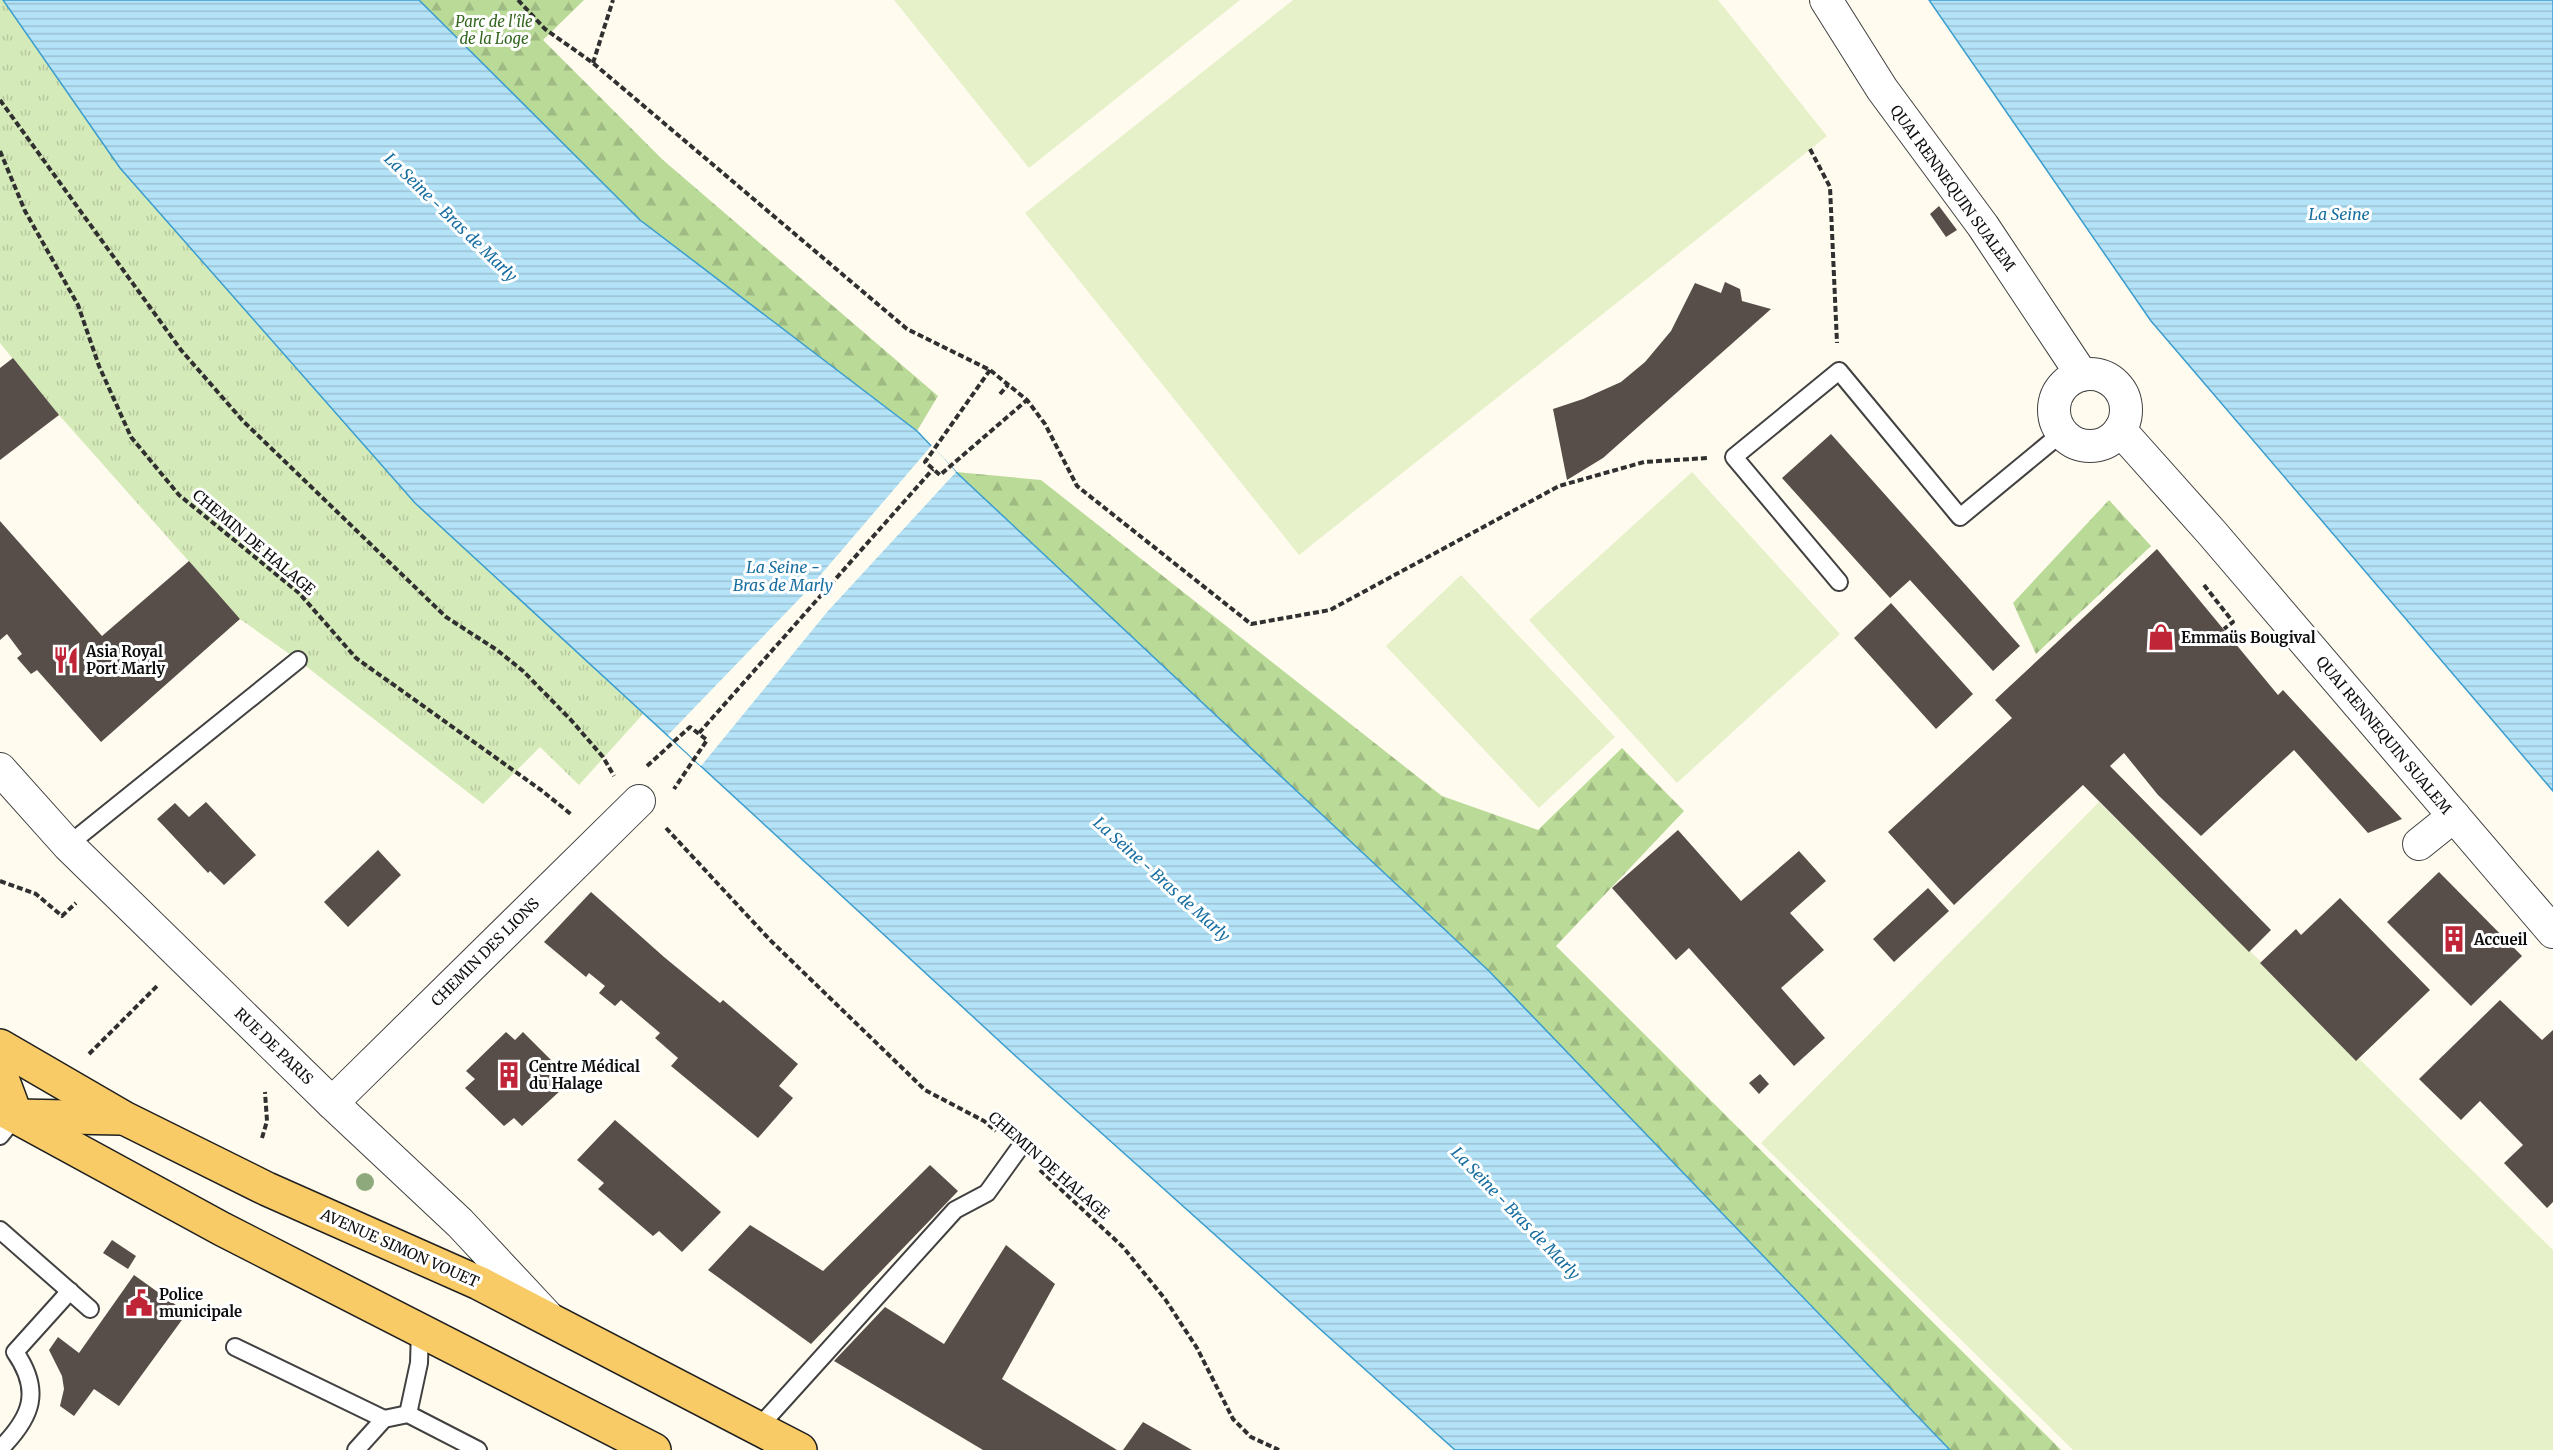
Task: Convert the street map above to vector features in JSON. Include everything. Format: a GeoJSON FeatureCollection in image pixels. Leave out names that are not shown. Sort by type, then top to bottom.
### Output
{"type":"FeatureCollection","features":[{"type":"Feature","properties":{"kind":"main road","name":"AVENUE SIMON VOUET"},"geometry":{"type":"LineString","coordinates":[[0,1046],[124,1118],[267,1189],[479,1283],[800,1450]]}},
{"type":"Feature","properties":{"kind":"main road"},"geometry":{"type":"LineString","coordinates":[[0,1073],[5,1120]]}},
{"type":"Feature","properties":{"kind":"main road"},"geometry":{"type":"LineString","coordinates":[[5,1120],[124,1118]]}},
{"type":"Feature","properties":{"kind":"main road"},"geometry":{"type":"LineString","coordinates":[[5,1120],[654,1450]]}},
{"type":"Feature","properties":{"kind":"street","name":"QUAI RENNEQUIN SUALEM"},"geometry":{"type":"LineString","coordinates":[[1827,0],[1882,89],[1983,226],[2082,375]]}},
{"type":"Feature","properties":{"kind":"street"},"geometry":{"type":"LineString","coordinates":[[2094,374],[2106,378],[2120,390],[2126,406],[2125,419],[2120,430],[2102,443],[2092,445],[2081,445],[2063,432],[2056,422],[2054,410],[2056,398],[2062,387],[2082,375],[2094,374]]}},
{"type":"Feature","properties":{"kind":"street","name":"QUAI RENNEQUIN SUALEM"},"geometry":{"type":"LineString","coordinates":[[2120,430],[2212,533],[2553,932]]}},
{"type":"Feature","properties":{"kind":"street","name":"RUE DE PARIS"},"geometry":{"type":"LineString","coordinates":[[0,769],[68,845],[332,1103],[460,1223],[550,1320]]}},
{"type":"Feature","properties":{"kind":"street","name":"CHEMIN DES LIONS"},"geometry":{"type":"LineString","coordinates":[[332,1103],[628,791]]}},
{"type":"Feature","properties":{"kind":"street"},"geometry":{"type":"LineString","coordinates":[[2419,844],[2454,816]]}},
{"type":"Feature","properties":{"kind":"lane"},"geometry":{"type":"LineString","coordinates":[[1839,582],[1734,457],[1839,371],[1960,517],[2063,432]]}},
{"type":"Feature","properties":{"kind":"lane"},"geometry":{"type":"LineString","coordinates":[[68,845],[298,660]]}},
{"type":"Feature","properties":{"kind":"lane"},"geometry":{"type":"LineString","coordinates":[[758,1428],[955,1210],[987,1193],[1018,1150]]}},
{"type":"Feature","properties":{"kind":"lane"},"geometry":{"type":"LineString","coordinates":[[0,1230],[90,1309]]}},
{"type":"Feature","properties":{"kind":"lane"},"geometry":{"type":"LineString","coordinates":[[0,1449],[16,1434],[28,1410],[31,1389],[27,1370],[15,1352],[70,1291]]}},
{"type":"Feature","properties":{"kind":"lane"},"geometry":{"type":"LineString","coordinates":[[408,1414],[418,1363],[420,1330]]}},
{"type":"Feature","properties":{"kind":"lane"},"geometry":{"type":"LineString","coordinates":[[235,1347],[384,1419]]}},
{"type":"Feature","properties":{"kind":"lane"},"geometry":{"type":"LineString","coordinates":[[356,1450],[384,1419],[408,1414],[478,1450]]}},
{"type":"Feature","properties":{"kind":"path"},"geometry":{"type":"LineString","coordinates":[[518,0],[545,29],[593,63],[907,329],[990,370],[1027,400],[1045,424],[1077,486],[1251,624],[1330,610],[1559,486],[1644,462],[1734,457]]}},
{"type":"Feature","properties":{"kind":"path"},"geometry":{"type":"LineString","coordinates":[[593,63],[613,0]]}},
{"type":"Feature","properties":{"kind":"path","name":"CHEMIN DE HALAGE"},"geometry":{"type":"LineString","coordinates":[[0,100],[181,350],[243,421],[446,617],[497,650],[523,671],[584,735],[628,791],[770,940],[925,1090],[984,1121],[1122,1247],[1165,1299],[1197,1348],[1233,1419],[1251,1437],[1279,1450]]}},
{"type":"Feature","properties":{"kind":"path"},"geometry":{"type":"LineString","coordinates":[[1810,148],[1830,187],[1839,371]]}},
{"type":"Feature","properties":{"kind":"path","name":"CHEMIN DE HALAGE"},"geometry":{"type":"LineString","coordinates":[[0,151],[25,211],[78,306],[99,366],[131,437],[180,495],[299,594],[356,658],[541,790],[572,815],[581,808]]}},
{"type":"Feature","properties":{"kind":"path"},"geometry":{"type":"LineString","coordinates":[[990,370],[925,462],[940,475],[1027,400]]}},
{"type":"Feature","properties":{"kind":"path"},"geometry":{"type":"LineString","coordinates":[[1000,393],[1008,385]]}},
{"type":"Feature","properties":{"kind":"path"},"geometry":{"type":"LineString","coordinates":[[699,733],[933,469]]}},
{"type":"Feature","properties":{"kind":"path"},"geometry":{"type":"LineString","coordinates":[[2224,629],[2234,622]]}},
{"type":"Feature","properties":{"kind":"path"},"geometry":{"type":"LineString","coordinates":[[642,770],[690,727],[708,740],[671,793]]}},
{"type":"Feature","properties":{"kind":"path"},"geometry":{"type":"LineString","coordinates":[[0,881],[36,894],[62,916],[78,901]]}},
{"type":"Feature","properties":{"kind":"path"},"geometry":{"type":"LineString","coordinates":[[61,1082],[184,959]]}},
{"type":"Feature","properties":{"kind":"green space"},"geometry":{"type":"Polygon","coordinates":[[[0,0],[3,0],[120,168],[415,503],[643,714],[579,785],[540,747],[483,804],[298,660],[240,619],[59,415],[0,343],[0,0]]]}},
{"type":"Feature","properties":{"kind":"green space","name":"Parc de l'île de la Loge"},"geometry":{"type":"Polygon","coordinates":[[[419,0],[584,0],[543,40],[663,160],[938,396],[917,431],[640,220],[419,0]]]}},
{"type":"Feature","properties":{"kind":"green space"},"geometry":{"type":"Polygon","coordinates":[[[894,0],[1240,0],[1029,168],[894,0]]]}},
{"type":"Feature","properties":{"kind":"green space"},"geometry":{"type":"Polygon","coordinates":[[[1293,0],[1718,0],[1827,136],[1299,555],[1025,213],[1293,0]]]}},
{"type":"Feature","properties":{"kind":"green space"},"geometry":{"type":"Polygon","coordinates":[[[956,472],[1041,480],[1442,796],[1538,830],[1622,748],[1684,811],[1556,946],[2061,1450],[1950,1450],[1489,971],[956,472]]]}},
{"type":"Feature","properties":{"kind":"green space"},"geometry":{"type":"Polygon","coordinates":[[[1692,472],[1840,634],[1677,783],[1529,620],[1692,472]]]}},
{"type":"Feature","properties":{"kind":"green space"},"geometry":{"type":"Polygon","coordinates":[[[2109,500],[2151,546],[2036,654],[2013,603],[2109,500]]]}},
{"type":"Feature","properties":{"kind":"green space"},"geometry":{"type":"Polygon","coordinates":[[[1461,575],[1615,737],[1539,808],[1386,646],[1461,575]]]}},
{"type":"Feature","properties":{"kind":"green space"},"geometry":{"type":"Polygon","coordinates":[[[2099,802],[2553,1250],[2553,1450],[2073,1450],[1761,1143],[2099,802]]]}},
{"type":"Feature","properties":{"kind":"water","name":"La Seine - Bras de Marly"},"geometry":{"type":"Polygon","coordinates":[[[3,0],[419,0],[640,220],[917,431],[956,472],[1489,971],[1950,1450],[1455,1450],[1020,1060],[415,503],[120,168],[3,0]]]}},
{"type":"Feature","properties":{"kind":"water","name":"La Seine"},"geometry":{"type":"Polygon","coordinates":[[[1929,0],[2553,0],[2553,791],[2151,321],[1929,0]]]}},
{"type":"Feature","properties":{"kind":"pier"},"geometry":{"type":"Polygon","coordinates":[[[932,445],[956,472],[828,611],[701,766],[668,735],[805,593],[932,445]]]}},
{"type":"Feature","properties":{"kind":"building"},"geometry":{"type":"Polygon","coordinates":[[[1939,206],[1957,230],[1946,237],[1930,214],[1939,206]]]}},
{"type":"Feature","properties":{"kind":"building"},"geometry":{"type":"Polygon","coordinates":[[[1725,282],[1740,289],[1742,301],[1771,309],[1603,458],[1567,480],[1553,409],[1621,382],[1645,362],[1671,331],[1695,283],[1721,293],[1725,282]]]}},
{"type":"Feature","properties":{"kind":"building"},"geometry":{"type":"Polygon","coordinates":[[[13,358],[59,415],[0,460],[0,368],[13,358]]]}},
{"type":"Feature","properties":{"kind":"building"},"geometry":{"type":"Polygon","coordinates":[[[1831,434],[2020,646],[1993,671],[1910,580],[1890,598],[1782,478],[1831,434]]]}},
{"type":"Feature","properties":{"kind":"building"},"geometry":{"type":"Polygon","coordinates":[[[0,521],[102,636],[189,561],[240,619],[101,742],[37,670],[31,674],[17,658],[22,654],[7,634],[0,640],[0,521]]]}},
{"type":"Feature","properties":{"kind":"building"},"geometry":{"type":"Polygon","coordinates":[[[2157,549],[2278,695],[2283,690],[2402,819],[2368,833],[2294,750],[2201,836],[2158,795],[2124,753],[2110,766],[2271,930],[2249,952],[2083,785],[1954,905],[1888,832],[2012,718],[1995,700],[2157,549]]]}},
{"type":"Feature","properties":{"kind":"building"},"geometry":{"type":"Polygon","coordinates":[[[1891,603],[1973,694],[1936,729],[1854,638],[1891,603]]]}},
{"type":"Feature","properties":{"kind":"building"},"geometry":{"type":"Polygon","coordinates":[[[206,802],[256,855],[224,885],[210,871],[208,873],[157,819],[175,803],[189,817],[206,802]]]}},
{"type":"Feature","properties":{"kind":"building"},"geometry":{"type":"Polygon","coordinates":[[[1678,830],[1741,901],[1799,851],[1826,881],[1790,913],[1824,950],[1781,988],[1825,1038],[1794,1066],[1689,948],[1676,960],[1612,888],[1678,830]]]}},
{"type":"Feature","properties":{"kind":"building"},"geometry":{"type":"Polygon","coordinates":[[[378,850],[401,875],[348,927],[324,902],[378,850]]]}},
{"type":"Feature","properties":{"kind":"building","name":"Accueil"},"geometry":{"type":"Polygon","coordinates":[[[2439,872],[2522,956],[2471,1006],[2387,922],[2439,872]]]}},
{"type":"Feature","properties":{"kind":"building"},"geometry":{"type":"Polygon","coordinates":[[[1928,888],[1949,911],[1894,962],[1873,939],[1928,888]]]}},
{"type":"Feature","properties":{"kind":"building"},"geometry":{"type":"Polygon","coordinates":[[[591,892],[664,957],[720,1003],[723,1000],[798,1064],[779,1086],[793,1098],[758,1138],[671,1066],[678,1058],[655,1038],[660,1033],[621,1000],[615,1006],[599,993],[605,986],[589,973],[586,977],[544,942],[591,892]]]}},
{"type":"Feature","properties":{"kind":"building"},"geometry":{"type":"Polygon","coordinates":[[[2340,898],[2430,990],[2356,1061],[2260,963],[2296,929],[2301,935],[2340,898]]]}},
{"type":"Feature","properties":{"kind":"building"},"geometry":{"type":"Polygon","coordinates":[[[2500,1000],[2542,1040],[2553,1030],[2553,1202],[2547,1208],[2504,1163],[2523,1145],[2480,1101],[2461,1120],[2419,1079],[2500,1000]]]}},
{"type":"Feature","properties":{"kind":"building","name":"Centre Médical du Halage"},"geometry":{"type":"Polygon","coordinates":[[[506,1032],[515,1040],[523,1032],[562,1071],[552,1079],[561,1090],[522,1126],[514,1118],[504,1126],[465,1088],[475,1079],[466,1071],[506,1032]]]}},
{"type":"Feature","properties":{"kind":"building"},"geometry":{"type":"Polygon","coordinates":[[[1760,1074],[1769,1084],[1759,1094],[1749,1083],[1760,1074]]]}},
{"type":"Feature","properties":{"kind":"building"},"geometry":{"type":"Polygon","coordinates":[[[615,1120],[721,1212],[682,1252],[659,1231],[653,1236],[598,1189],[604,1183],[577,1160],[615,1120]]]}},
{"type":"Feature","properties":{"kind":"building"},"geometry":{"type":"Polygon","coordinates":[[[930,1165],[958,1191],[811,1344],[708,1270],[750,1225],[823,1271],[930,1165]]]}},
{"type":"Feature","properties":{"kind":"building"},"geometry":{"type":"Polygon","coordinates":[[[112,1240],[136,1256],[128,1269],[103,1253],[112,1240]]]}},
{"type":"Feature","properties":{"kind":"building"},"geometry":{"type":"Polygon","coordinates":[[[1006,1245],[1055,1284],[1002,1379],[1117,1450],[983,1450],[834,1361],[885,1307],[944,1344],[1006,1245]]]}},
{"type":"Feature","properties":{"kind":"building"},"geometry":{"type":"Polygon","coordinates":[[[134,1275],[187,1313],[119,1406],[94,1389],[74,1416],[60,1406],[64,1389],[62,1376],[49,1350],[58,1337],[79,1353],[134,1275]]]}},
{"type":"Feature","properties":{"kind":"building"},"geometry":{"type":"Polygon","coordinates":[[[1143,1422],[1192,1450],[1123,1450],[1143,1422]]]}},
{"type":"Feature","properties":{"kind":"place","name":"Emmaüs Bougival"},"geometry":{"type":"Point","coordinates":[2161,637]}},
{"type":"Feature","properties":{"kind":"place","name":"Asia Royal Port Marly"},"geometry":{"type":"Point","coordinates":[66,660]}},
{"type":"Feature","properties":{"kind":"place","name":"Accueil"},"geometry":{"type":"Point","coordinates":[2454,939]}},
{"type":"Feature","properties":{"kind":"place","name":"Centre Médical du Halage"},"geometry":{"type":"Point","coordinates":[509,1075]}},
{"type":"Feature","properties":{"kind":"place","name":"Police municipale"},"geometry":{"type":"Point","coordinates":[139,1303]}}]}
